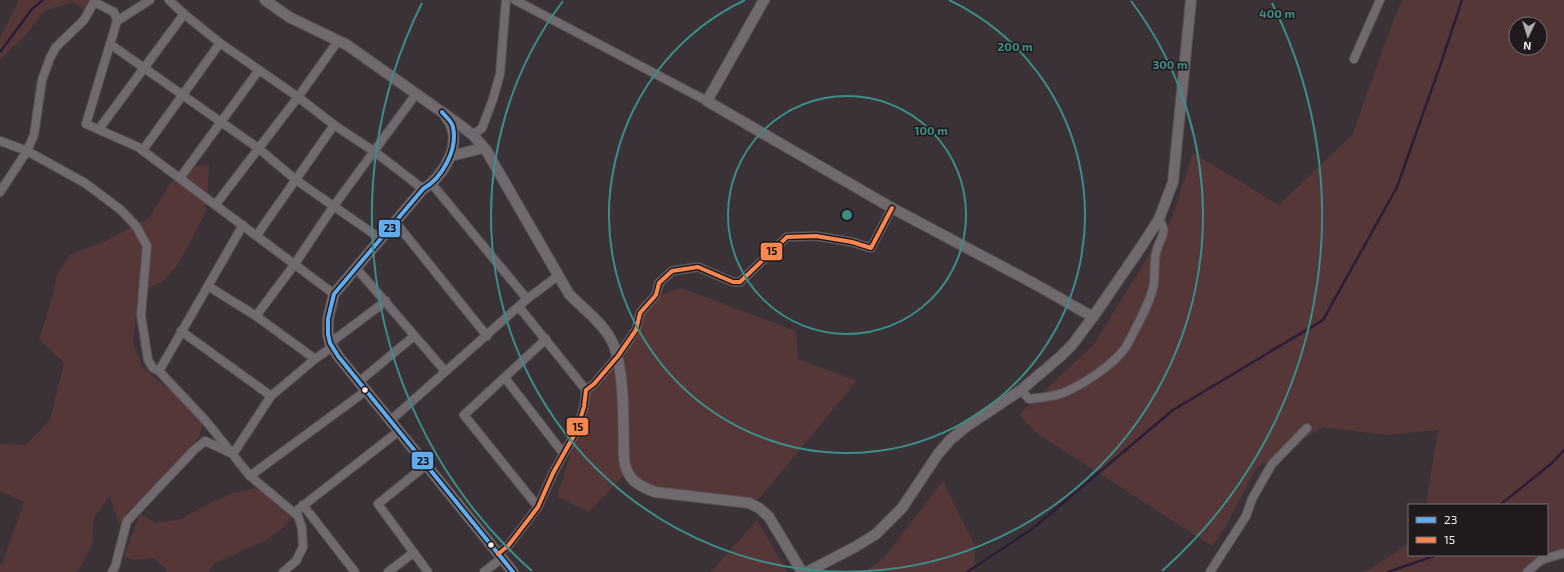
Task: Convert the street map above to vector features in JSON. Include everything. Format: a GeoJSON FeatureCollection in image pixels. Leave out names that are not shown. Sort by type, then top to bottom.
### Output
{"type":"FeatureCollection","features":[{"type":"Feature","properties":{"kind":"street"},"geometry":{"type":"LineString","coordinates":[[117,21],[150,0]]}},
{"type":"Feature","properties":{"kind":"street"},"geometry":{"type":"LineString","coordinates":[[169,0],[220,43],[298,97],[334,125],[375,152],[423,189]]}},
{"type":"Feature","properties":{"kind":"street"},"geometry":{"type":"LineString","coordinates":[[265,0],[294,20],[338,41],[442,112],[473,135],[483,148],[569,294],[599,322],[614,343],[618,356],[623,402],[625,468],[629,477],[640,486],[655,492],[748,503],[759,508],[769,517],[802,572]]}},
{"type":"Feature","properties":{"kind":"street"},"geometry":{"type":"LineString","coordinates":[[473,135],[482,128],[493,99],[500,74],[506,0]]}},
{"type":"Feature","properties":{"kind":"street"},"geometry":{"type":"LineString","coordinates":[[515,0],[707,101],[892,208],[1033,283],[1093,317]]}},
{"type":"Feature","properties":{"kind":"street"},"geometry":{"type":"LineString","coordinates":[[707,101],[764,0]]}},
{"type":"Feature","properties":{"kind":"street"},"geometry":{"type":"LineString","coordinates":[[807,572],[855,547],[876,534],[902,508],[930,464],[950,440],[967,426],[1021,390],[1061,356],[1072,345],[1093,317],[1143,244],[1158,219],[1173,182],[1176,167],[1183,73],[1191,0]]}},
{"type":"Feature","properties":{"kind":"street"},"geometry":{"type":"LineString","coordinates":[[1354,59],[1380,0]]}},
{"type":"Feature","properties":{"kind":"street"},"geometry":{"type":"LineString","coordinates":[[0,192],[27,151],[34,135],[38,98],[42,80],[50,58],[56,47],[84,20],[94,1],[114,12],[117,21],[86,124],[143,150],[334,294]]}},
{"type":"Feature","properties":{"kind":"street"},"geometry":{"type":"LineString","coordinates":[[99,129],[184,14]]}},
{"type":"Feature","properties":{"kind":"street"},"geometry":{"type":"LineString","coordinates":[[216,204],[298,97],[338,41]]}},
{"type":"Feature","properties":{"kind":"street"},"geometry":{"type":"LineString","coordinates":[[143,150],[220,43]]}},
{"type":"Feature","properties":{"kind":"street"},"geometry":{"type":"LineString","coordinates":[[110,44],[258,148],[296,180],[381,240]]}},
{"type":"Feature","properties":{"kind":"street"},"geometry":{"type":"LineString","coordinates":[[180,178],[259,70]]}},
{"type":"Feature","properties":{"kind":"street"},"geometry":{"type":"LineString","coordinates":[[256,316],[294,265],[333,207],[375,152],[416,94]]}},
{"type":"Feature","properties":{"kind":"street"},"geometry":{"type":"LineString","coordinates":[[442,112],[453,128],[454,138],[451,156],[432,184],[423,189],[396,223],[334,294],[328,319],[328,334],[331,345],[512,572]]}},
{"type":"Feature","properties":{"kind":"street"},"geometry":{"type":"LineString","coordinates":[[257,235],[334,125]]}},
{"type":"Feature","properties":{"kind":"street"},"geometry":{"type":"LineString","coordinates":[[0,141],[27,151],[85,184],[121,210],[136,226],[147,246],[141,315],[148,360],[153,368],[159,371],[206,420],[250,476],[298,516],[302,528],[303,547],[296,561],[282,572]]}},
{"type":"Feature","properties":{"kind":"street"},"geometry":{"type":"LineString","coordinates":[[451,156],[483,148]]}},
{"type":"Feature","properties":{"kind":"street"},"geometry":{"type":"LineString","coordinates":[[432,184],[527,300]]}},
{"type":"Feature","properties":{"kind":"street"},"geometry":{"type":"LineString","coordinates":[[586,390],[594,384],[618,356],[636,330],[640,313],[656,295],[658,284],[672,271],[698,268],[733,282],[740,282],[787,237],[816,236],[852,242],[871,248],[892,208]]}},
{"type":"Feature","properties":{"kind":"street"},"geometry":{"type":"LineString","coordinates":[[1021,390],[1029,400],[1062,393],[1089,378],[1121,354],[1126,347],[1154,284],[1156,251],[1164,232],[1164,226],[1158,219]]}},
{"type":"Feature","properties":{"kind":"street"},"geometry":{"type":"LineString","coordinates":[[396,223],[487,336]]}},
{"type":"Feature","properties":{"kind":"street"},"geometry":{"type":"LineString","coordinates":[[159,371],[244,225]]}},
{"type":"Feature","properties":{"kind":"street"},"geometry":{"type":"LineString","coordinates":[[357,269],[445,371]]}},
{"type":"Feature","properties":{"kind":"street"},"geometry":{"type":"LineString","coordinates":[[391,420],[527,300],[559,275]]}},
{"type":"Feature","properties":{"kind":"street"},"geometry":{"type":"LineString","coordinates":[[208,286],[256,316],[315,359]]}},
{"type":"Feature","properties":{"kind":"street"},"geometry":{"type":"LineString","coordinates":[[233,454],[271,396],[386,301]]}},
{"type":"Feature","properties":{"kind":"street"},"geometry":{"type":"LineString","coordinates":[[484,572],[500,556],[538,508],[563,453],[576,432],[584,407],[586,390],[519,307]]}},
{"type":"Feature","properties":{"kind":"street"},"geometry":{"type":"LineString","coordinates":[[181,331],[271,396]]}},
{"type":"Feature","properties":{"kind":"street"},"geometry":{"type":"LineString","coordinates":[[360,381],[414,336]]}},
{"type":"Feature","properties":{"kind":"street"},"geometry":{"type":"LineString","coordinates":[[538,508],[464,414],[546,339]]}},
{"type":"Feature","properties":{"kind":"street"},"geometry":{"type":"LineString","coordinates":[[505,378],[563,453]]}},
{"type":"Feature","properties":{"kind":"street"},"geometry":{"type":"LineString","coordinates":[[250,476],[367,390]]}},
{"type":"Feature","properties":{"kind":"street"},"geometry":{"type":"LineString","coordinates":[[1210,572],[1246,516],[1252,499],[1272,464],[1307,428]]}},
{"type":"Feature","properties":{"kind":"street"},"geometry":{"type":"LineString","coordinates":[[295,512],[399,431]]}},
{"type":"Feature","properties":{"kind":"street"},"geometry":{"type":"LineString","coordinates":[[112,572],[115,567],[127,521],[194,450],[205,440],[233,454]]}},
{"type":"Feature","properties":{"kind":"street"},"geometry":{"type":"LineString","coordinates":[[426,465],[378,504],[428,572]]}},
{"type":"Feature","properties":{"kind":"street"},"geometry":{"type":"LineString","coordinates":[[303,506],[355,572]]}},
{"type":"Feature","properties":{"kind":"street"},"geometry":{"type":"LineString","coordinates":[[388,572],[413,553]]}},
{"type":"Feature","properties":{"kind":"street"},"geometry":{"type":"LineString","coordinates":[[1527,572],[1540,560],[1564,553]]}},
{"type":"Feature","properties":{"kind":"shaded area"},"geometry":{"type":"Polygon","coordinates":[[[19,0],[91,0],[87,12],[72,2],[44,11],[25,36],[0,59],[0,38],[19,0]]]}},
{"type":"Feature","properties":{"kind":"shaded area"},"geometry":{"type":"Polygon","coordinates":[[[1402,0],[1564,0],[1564,554],[1532,572],[1363,572],[1372,568],[1408,544],[1408,556],[1548,556],[1548,504],[1426,504],[1438,430],[1386,435],[1323,427],[1257,467],[1227,524],[1212,546],[1038,434],[1019,415],[1094,344],[1172,218],[1193,153],[1279,205],[1353,134],[1384,45],[1402,0]]]}},
{"type":"Feature","properties":{"kind":"shaded area"},"geometry":{"type":"Polygon","coordinates":[[[209,165],[206,212],[177,266],[162,282],[138,292],[133,344],[143,368],[176,395],[203,424],[199,437],[151,492],[127,512],[120,526],[110,496],[94,517],[92,545],[81,566],[76,572],[0,572],[0,565],[3,562],[24,502],[0,491],[0,444],[26,445],[50,420],[64,363],[39,339],[52,298],[57,274],[70,255],[105,241],[149,218],[180,168],[209,165]]]}},
{"type":"Feature","properties":{"kind":"shaded area"},"geometry":{"type":"Polygon","coordinates":[[[681,288],[796,331],[798,359],[857,381],[758,500],[668,489],[623,476],[589,512],[557,496],[591,391],[624,358],[640,302],[681,288]]]}},
{"type":"Feature","properties":{"kind":"shaded area"},"geometry":{"type":"Polygon","coordinates":[[[943,481],[975,546],[974,572],[864,572],[883,559],[943,481]]]}},
{"type":"Feature","properties":{"kind":"shaded area"},"geometry":{"type":"Polygon","coordinates":[[[255,488],[277,502],[291,518],[282,529],[268,539],[215,563],[208,572],[166,572],[166,568],[152,558],[135,560],[124,557],[140,513],[155,523],[181,519],[204,506],[231,494],[255,488]]]}},
{"type":"Feature","properties":{"kind":"shaded area"},"geometry":{"type":"Polygon","coordinates":[[[757,520],[787,572],[711,572],[757,520]]]}},
{"type":"Feature","properties":{"kind":"waterway"},"geometry":{"type":"LineString","coordinates":[[0,52],[32,9],[43,0]]}},
{"type":"Feature","properties":{"kind":"waterway"},"geometry":{"type":"LineString","coordinates":[[967,572],[1032,529],[1173,410],[1323,320],[1397,187],[1462,0]]}},
{"type":"Feature","properties":{"kind":"waterway"},"geometry":{"type":"LineString","coordinates":[[1501,504],[1552,463],[1564,450]]}},
{"type":"Feature","properties":{"kind":"waterway"},"geometry":{"type":"LineString","coordinates":[[1388,572],[1434,556]]}},
{"type":"Feature","properties":{"kind":"transit line","name":"23"},"geometry":{"type":"LineString","coordinates":[[442,112],[449,119],[453,127],[454,136],[451,154],[447,162],[442,171],[423,189],[334,294],[328,319],[328,334],[330,343],[338,356],[513,572]]}},
{"type":"Feature","properties":{"kind":"transit line","name":"15"},"geometry":{"type":"LineString","coordinates":[[498,554],[508,546],[538,507],[553,473],[576,432],[584,407],[586,390],[594,384],[618,356],[636,330],[640,313],[656,295],[659,283],[672,271],[698,267],[733,282],[740,282],[787,237],[816,236],[852,242],[871,248],[892,208]]}}]}
